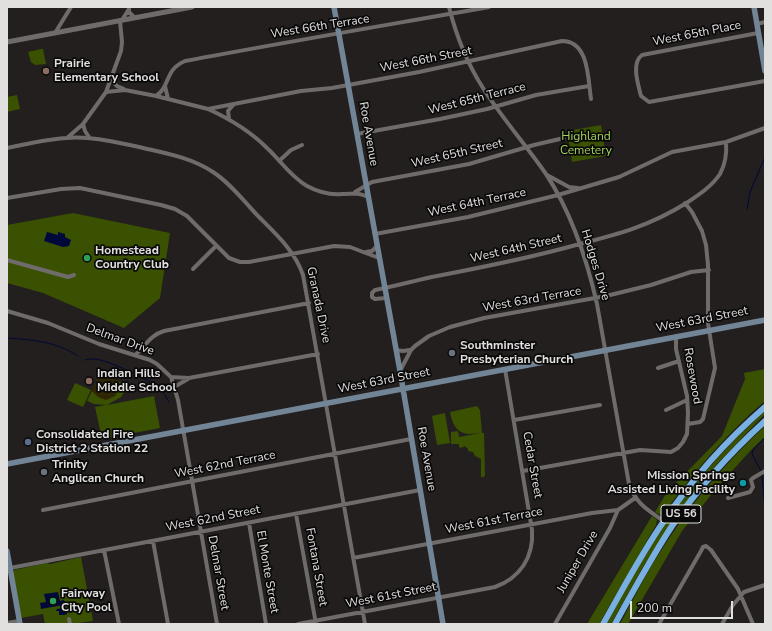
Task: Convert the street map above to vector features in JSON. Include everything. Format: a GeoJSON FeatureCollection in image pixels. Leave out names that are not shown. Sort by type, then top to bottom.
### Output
{"type":"FeatureCollection","features":[{"type":"Feature","properties":{"kind":"highway","name":"US 56"},"geometry":{"type":"LineString","coordinates":[[603,624],[663,521],[714,456],[765,407]]}},
{"type":"Feature","properties":{"kind":"highway","name":"US 56"},"geometry":{"type":"LineString","coordinates":[[615,624],[649,563],[683,511],[725,460],[765,421]]}},
{"type":"Feature","properties":{"kind":"main road","name":"Roe Avenue"},"geometry":{"type":"LineString","coordinates":[[334,7],[400,371],[443,624]]}},
{"type":"Feature","properties":{"kind":"main road"},"geometry":{"type":"LineString","coordinates":[[754,7],[765,71]]}},
{"type":"Feature","properties":{"kind":"main road","name":"West 63rd Street"},"geometry":{"type":"LineString","coordinates":[[7,464],[765,320]]}},
{"type":"Feature","properties":{"kind":"main road"},"geometry":{"type":"LineString","coordinates":[[7,551],[19,623]]}},
{"type":"Feature","properties":{"kind":"street"},"geometry":{"type":"LineString","coordinates":[[55,33],[71,7]]}},
{"type":"Feature","properties":{"kind":"street"},"geometry":{"type":"LineString","coordinates":[[7,42],[189,7]]}},
{"type":"Feature","properties":{"kind":"street","name":"Hodges Drive"},"geometry":{"type":"LineString","coordinates":[[449,7],[457,33],[469,62],[483,88],[546,175],[558,195],[580,244],[596,298],[629,484],[635,498],[642,506],[663,521]]}},
{"type":"Feature","properties":{"kind":"street","name":"West 66th Terrace"},"geometry":{"type":"LineString","coordinates":[[156,96],[166,84],[171,70],[175,66],[185,61],[296,40],[339,34],[489,7]]}},
{"type":"Feature","properties":{"kind":"street"},"geometry":{"type":"LineString","coordinates":[[129,8],[131,14],[135,18]]}},
{"type":"Feature","properties":{"kind":"street"},"geometry":{"type":"LineString","coordinates":[[7,148],[67,138],[83,124],[106,92],[111,80],[121,51],[121,20],[129,8]]}},
{"type":"Feature","properties":{"kind":"street"},"geometry":{"type":"LineString","coordinates":[[62,22],[65,28],[69,30]]}},
{"type":"Feature","properties":{"kind":"street"},"geometry":{"type":"LineString","coordinates":[[757,24],[765,22]]}},
{"type":"Feature","properties":{"kind":"street","name":"West 65th Place"},"geometry":{"type":"LineString","coordinates":[[758,33],[642,55],[636,62],[636,67],[641,96],[645,100],[653,102],[765,81]]}},
{"type":"Feature","properties":{"kind":"street","name":"West 66th Street"},"geometry":{"type":"LineString","coordinates":[[106,92],[124,90],[156,96],[208,109],[301,91],[349,85],[569,41],[577,46],[582,54],[589,86]]}},
{"type":"Feature","properties":{"kind":"street"},"geometry":{"type":"LineString","coordinates":[[111,80],[124,90]]}},
{"type":"Feature","properties":{"kind":"street"},"geometry":{"type":"LineString","coordinates":[[166,84],[165,90],[168,99]]}},
{"type":"Feature","properties":{"kind":"street"},"geometry":{"type":"LineString","coordinates":[[589,86],[591,99]]}},
{"type":"Feature","properties":{"kind":"street","name":"West 65th Terrace"},"geometry":{"type":"LineString","coordinates":[[357,134],[440,119],[536,95],[589,86]]}},
{"type":"Feature","properties":{"kind":"street"},"geometry":{"type":"LineString","coordinates":[[229,119],[228,111],[234,104]]}},
{"type":"Feature","properties":{"kind":"street","name":"West 65th Street"},"geometry":{"type":"LineString","coordinates":[[208,109],[229,119],[254,136],[298,180],[316,191],[332,194],[355,192],[368,197]]}},
{"type":"Feature","properties":{"kind":"street"},"geometry":{"type":"LineString","coordinates":[[83,124],[84,131],[89,138]]}},
{"type":"Feature","properties":{"kind":"street","name":"West 64th Terrace"},"geometry":{"type":"LineString","coordinates":[[375,234],[461,218],[558,195],[619,177],[672,152],[726,142],[765,128]]}},
{"type":"Feature","properties":{"kind":"street","name":"Granada Drive"},"geometry":{"type":"LineString","coordinates":[[67,138],[89,138],[181,156],[206,167],[229,185],[288,247],[300,265],[304,275],[365,624]]}},
{"type":"Feature","properties":{"kind":"street","name":"West 65th Street"},"geometry":{"type":"LineString","coordinates":[[355,192],[372,182],[469,164],[564,138]]}},
{"type":"Feature","properties":{"kind":"street","name":"West 64th Street"},"geometry":{"type":"LineString","coordinates":[[384,288],[504,263],[620,234],[642,226],[664,216],[704,191],[724,166],[727,156],[726,142]]}},
{"type":"Feature","properties":{"kind":"street"},"geometry":{"type":"LineString","coordinates":[[279,161],[291,150],[302,145]]}},
{"type":"Feature","properties":{"kind":"street","name":"West 64th Terrace"},"geometry":{"type":"LineString","coordinates":[[546,175],[569,187],[582,188]]}},
{"type":"Feature","properties":{"kind":"street"},"geometry":{"type":"LineString","coordinates":[[7,198],[61,189],[80,188],[162,205],[175,209],[187,216],[229,258],[240,262],[249,262],[329,247],[342,246],[366,252],[379,258]]}},
{"type":"Feature","properties":{"kind":"street"},"geometry":{"type":"LineString","coordinates":[[685,204],[692,212],[702,231],[707,251],[709,270],[708,323],[715,368],[703,419],[700,422],[688,424]]}},
{"type":"Feature","properties":{"kind":"street"},"geometry":{"type":"LineString","coordinates":[[193,269],[216,246]]}},
{"type":"Feature","properties":{"kind":"street"},"geometry":{"type":"LineString","coordinates":[[366,252],[372,251],[377,246]]}},
{"type":"Feature","properties":{"kind":"street"},"geometry":{"type":"LineString","coordinates":[[7,260],[62,276],[68,277],[74,275]]}},
{"type":"Feature","properties":{"kind":"street","name":"West 63rd Terrace"},"geometry":{"type":"LineString","coordinates":[[400,371],[411,350],[429,336],[450,327],[484,318],[634,290],[691,272],[709,270]]}},
{"type":"Feature","properties":{"kind":"street"},"geometry":{"type":"LineString","coordinates":[[384,288],[373,291],[372,296],[376,300],[386,298]]}},
{"type":"Feature","properties":{"kind":"street"},"geometry":{"type":"LineString","coordinates":[[135,355],[144,348],[149,340],[157,333],[164,330],[309,303]]}},
{"type":"Feature","properties":{"kind":"street","name":"Delmar Drive"},"geometry":{"type":"LineString","coordinates":[[7,311],[48,323],[106,346],[148,359],[157,364],[170,377],[174,387],[183,430]]}},
{"type":"Feature","properties":{"kind":"street","name":"Rosewood"},"geometry":{"type":"LineString","coordinates":[[624,453],[648,449],[671,452],[678,448],[687,434],[687,400],[676,349],[676,336]]}},
{"type":"Feature","properties":{"kind":"street"},"geometry":{"type":"LineString","coordinates":[[144,348],[148,359]]}},
{"type":"Feature","properties":{"kind":"street"},"geometry":{"type":"LineString","coordinates":[[396,350],[403,352],[411,350]]}},
{"type":"Feature","properties":{"kind":"street"},"geometry":{"type":"LineString","coordinates":[[170,377],[189,378],[318,354]]}},
{"type":"Feature","properties":{"kind":"street"},"geometry":{"type":"LineString","coordinates":[[658,368],[679,361]]}},
{"type":"Feature","properties":{"kind":"street","name":"Cedar Street"},"geometry":{"type":"LineString","coordinates":[[486,588],[507,582],[515,576],[525,565],[533,543],[532,524],[505,369]]}},
{"type":"Feature","properties":{"kind":"street"},"geometry":{"type":"LineString","coordinates":[[174,387],[189,378]]}},
{"type":"Feature","properties":{"kind":"street"},"geometry":{"type":"LineString","coordinates":[[666,410],[687,400]]}},
{"type":"Feature","properties":{"kind":"street"},"geometry":{"type":"LineString","coordinates":[[514,420],[600,405]]}},
{"type":"Feature","properties":{"kind":"street","name":"Delmar Street"},"geometry":{"type":"LineString","coordinates":[[183,430],[217,624]]}},
{"type":"Feature","properties":{"kind":"street","name":"West 62nd Terrace"},"geometry":{"type":"LineString","coordinates":[[43,510],[411,439]]}},
{"type":"Feature","properties":{"kind":"street"},"geometry":{"type":"LineString","coordinates":[[523,470],[624,453]]}},
{"type":"Feature","properties":{"kind":"street"},"geometry":{"type":"LineString","coordinates":[[728,498],[750,492],[753,487],[751,480],[765,471]]}},
{"type":"Feature","properties":{"kind":"street","name":"West 62nd Street"},"geometry":{"type":"LineString","coordinates":[[10,568],[420,490]]}},
{"type":"Feature","properties":{"kind":"street","name":"West 61st Terrace"},"geometry":{"type":"LineString","coordinates":[[353,558],[532,524],[610,510],[618,510],[635,498]]}},
{"type":"Feature","properties":{"kind":"street","name":"Juniper Drive"},"geometry":{"type":"LineString","coordinates":[[555,624],[610,528],[618,510]]}},
{"type":"Feature","properties":{"kind":"street","name":"Fontana Street"},"geometry":{"type":"LineString","coordinates":[[296,514],[315,622]]}},
{"type":"Feature","properties":{"kind":"street","name":"El Monte Street"},"geometry":{"type":"LineString","coordinates":[[249,523],[266,624]]}},
{"type":"Feature","properties":{"kind":"street"},"geometry":{"type":"LineString","coordinates":[[153,541],[168,624]]}},
{"type":"Feature","properties":{"kind":"street"},"geometry":{"type":"LineString","coordinates":[[659,624],[703,547],[706,546],[716,556],[740,595],[753,624]]}},
{"type":"Feature","properties":{"kind":"street"},"geometry":{"type":"LineString","coordinates":[[104,550],[119,624]]}},
{"type":"Feature","properties":{"kind":"street"},"geometry":{"type":"LineString","coordinates":[[722,624],[740,595],[744,592],[765,585]]}},
{"type":"Feature","properties":{"kind":"street","name":"West 61st Street"},"geometry":{"type":"LineString","coordinates":[[298,624],[315,622],[486,588]]}},
{"type":"Feature","properties":{"kind":"street"},"geometry":{"type":"LineString","coordinates":[[69,619],[70,624]]}},
{"type":"Feature","properties":{"kind":"street"},"geometry":{"type":"LineString","coordinates":[[7,623],[19,623]]}},
{"type":"Feature","properties":{"kind":"green space"},"geometry":{"type":"Polygon","coordinates":[[[43,49],[46,64],[35,65],[31,62],[28,52],[43,49]]]}},
{"type":"Feature","properties":{"kind":"green space"},"geometry":{"type":"Polygon","coordinates":[[[17,95],[20,109],[7,112],[7,97],[17,95]]]}},
{"type":"Feature","properties":{"kind":"green space","name":"Highland Cemetery"},"geometry":{"type":"Polygon","coordinates":[[[601,125],[606,156],[572,162],[567,131],[601,125]]]}},
{"type":"Feature","properties":{"kind":"green space","name":"Homestead Country Club"},"geometry":{"type":"Polygon","coordinates":[[[73,213],[170,233],[160,298],[124,328],[43,293],[7,283],[7,225],[73,213]]]}},
{"type":"Feature","properties":{"kind":"green space"},"geometry":{"type":"Polygon","coordinates":[[[765,369],[765,401],[737,426],[711,454],[664,513],[661,515],[655,512],[667,492],[722,436],[745,379],[744,373],[765,369]]]}},
{"type":"Feature","properties":{"kind":"green space"},"geometry":{"type":"Polygon","coordinates":[[[103,374],[129,386],[121,397],[107,405],[154,396],[160,428],[102,439],[95,407],[106,405],[94,404],[87,401],[100,375],[103,374]]]}},
{"type":"Feature","properties":{"kind":"green space"},"geometry":{"type":"Polygon","coordinates":[[[75,383],[91,390],[83,407],[67,400],[75,383]]]}},
{"type":"Feature","properties":{"kind":"green space"},"geometry":{"type":"Polygon","coordinates":[[[477,406],[480,410],[482,433],[484,433],[484,477],[481,477],[481,459],[475,456],[473,452],[468,451],[465,446],[461,448],[459,447],[459,444],[451,444],[451,432],[458,431],[459,437],[481,433],[469,434],[458,430],[453,424],[450,412],[477,406]]]}},
{"type":"Feature","properties":{"kind":"green space"},"geometry":{"type":"Polygon","coordinates":[[[765,411],[765,414],[716,465],[693,494],[644,565],[611,624],[606,624],[642,561],[679,505],[706,471],[734,440],[765,411]]]}},
{"type":"Feature","properties":{"kind":"green space"},"geometry":{"type":"Polygon","coordinates":[[[445,413],[450,443],[437,445],[432,416],[445,413]]]}},
{"type":"Feature","properties":{"kind":"green space"},"geometry":{"type":"Polygon","coordinates":[[[765,426],[765,437],[751,450],[715,490],[682,531],[628,624],[620,624],[652,565],[693,504],[720,472],[765,426]]]}},
{"type":"Feature","properties":{"kind":"green space"},"geometry":{"type":"Polygon","coordinates":[[[652,516],[657,520],[656,525],[599,624],[587,624],[652,516]]]}},
{"type":"Feature","properties":{"kind":"green space"},"geometry":{"type":"Polygon","coordinates":[[[81,557],[93,621],[71,624],[45,624],[43,614],[21,618],[13,572],[14,570],[81,557]]]}},
{"type":"Feature","properties":{"kind":"sand"},"geometry":{"type":"Polygon","coordinates":[[[103,374],[119,381],[119,389],[115,396],[106,400],[98,397],[92,391],[100,375],[103,374]]]}},
{"type":"Feature","properties":{"kind":"shaded area"},"geometry":{"type":"Polygon","coordinates":[[[47,232],[58,235],[58,232],[65,234],[65,237],[71,240],[69,246],[63,247],[44,241],[47,232]]]}},
{"type":"Feature","properties":{"kind":"shaded area","name":"Fairway City Pool"},"geometry":{"type":"Polygon","coordinates":[[[58,592],[60,601],[64,600],[67,614],[59,615],[59,611],[56,611],[57,609],[63,608],[63,605],[41,609],[40,603],[46,602],[44,594],[58,592]]]}},
{"type":"Feature","properties":{"kind":"waterway"},"geometry":{"type":"LineString","coordinates":[[747,209],[750,192],[765,157]]}},
{"type":"Feature","properties":{"kind":"waterway"},"geometry":{"type":"LineString","coordinates":[[7,338],[52,344],[78,356]]}},
{"type":"Feature","properties":{"kind":"waterway"},"geometry":{"type":"LineString","coordinates":[[85,360],[101,360],[139,376],[160,389],[169,402]]}},
{"type":"Feature","properties":{"kind":"waterway"},"geometry":{"type":"LineString","coordinates":[[761,471],[752,454],[753,450],[765,437]]}},
{"type":"Feature","properties":{"kind":"waterway"},"geometry":{"type":"LineString","coordinates":[[762,474],[765,509]]}},
{"type":"Feature","properties":{"kind":"place","name":"Prairie Elementary School"},"geometry":{"type":"Point","coordinates":[46,71]}},
{"type":"Feature","properties":{"kind":"place","name":"Homestead Country Club"},"geometry":{"type":"Point","coordinates":[87,258]}},
{"type":"Feature","properties":{"kind":"place","name":"Southminster Presbyterian Church"},"geometry":{"type":"Point","coordinates":[452,353]}},
{"type":"Feature","properties":{"kind":"place","name":"Indian Hills Middle School"},"geometry":{"type":"Point","coordinates":[89,381]}},
{"type":"Feature","properties":{"kind":"place","name":"Consolidated Fire District 2 Station 22"},"geometry":{"type":"Point","coordinates":[28,442]}},
{"type":"Feature","properties":{"kind":"place","name":"Trinity Anglican Church"},"geometry":{"type":"Point","coordinates":[44,472]}},
{"type":"Feature","properties":{"kind":"place","name":"Mission Springs Assisted Living Facility"},"geometry":{"type":"Point","coordinates":[743,483]}},
{"type":"Feature","properties":{"kind":"place","name":"Fairway City Pool"},"geometry":{"type":"Point","coordinates":[53,601]}}]}
